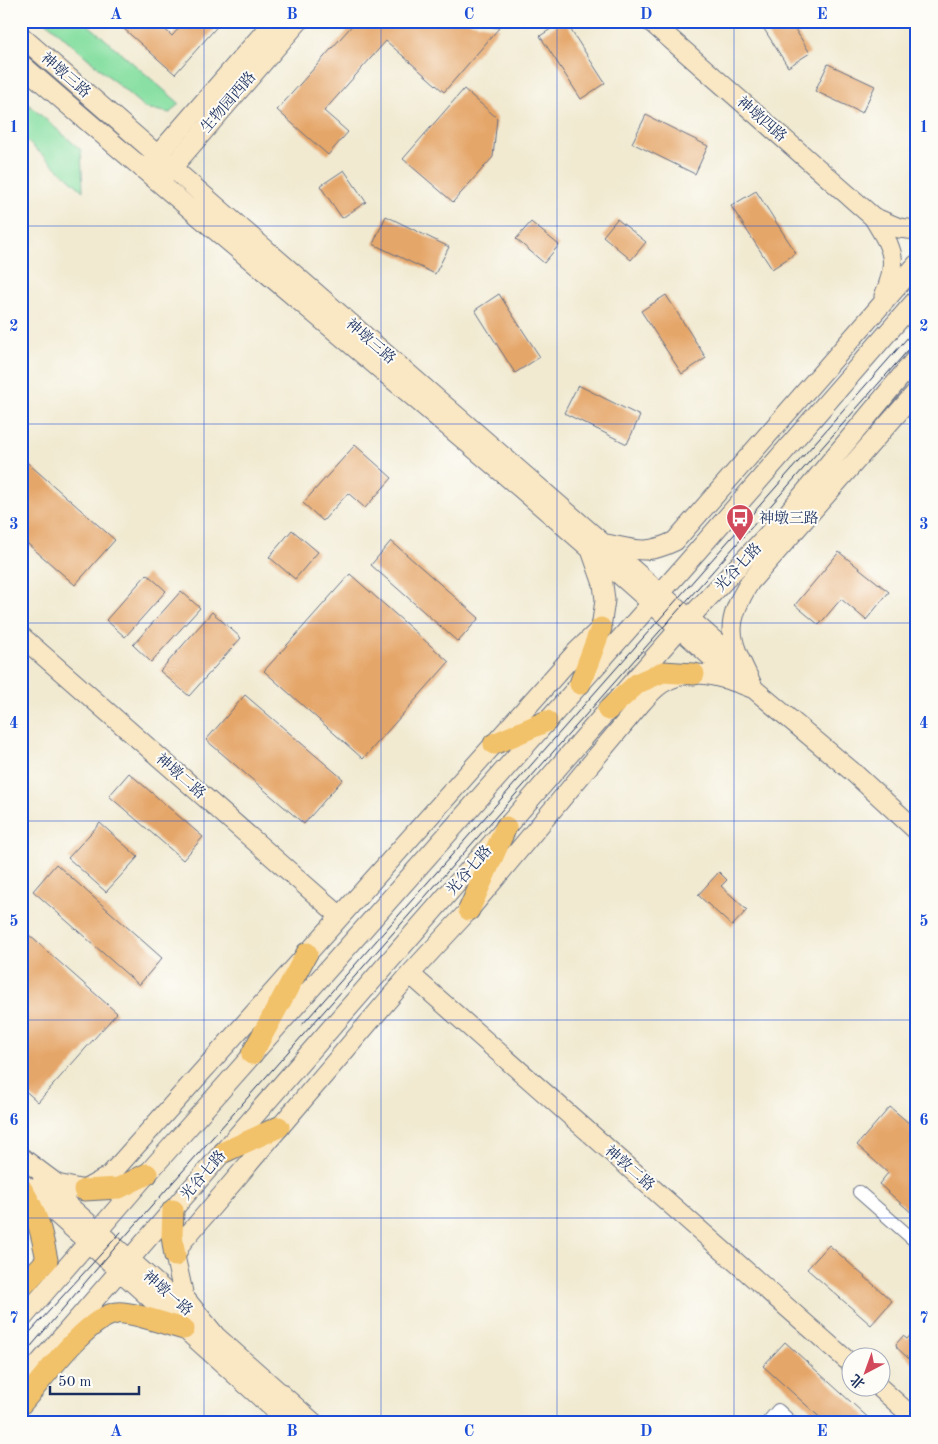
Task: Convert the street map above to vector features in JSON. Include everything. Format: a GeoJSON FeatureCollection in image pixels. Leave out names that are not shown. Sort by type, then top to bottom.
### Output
{"type":"FeatureCollection","features":[{"type":"Feature","properties":{"kind":"main road"},"geometry":{"type":"LineString","coordinates":[[580,684],[601,628]]}},
{"type":"Feature","properties":{"kind":"main road"},"geometry":{"type":"LineString","coordinates":[[608,710],[638,683],[663,672],[694,674]]}},
{"type":"Feature","properties":{"kind":"main road"},"geometry":{"type":"LineString","coordinates":[[494,744],[547,720]]}},
{"type":"Feature","properties":{"kind":"main road"},"geometry":{"type":"LineString","coordinates":[[468,910],[506,827]]}},
{"type":"Feature","properties":{"kind":"main road"},"geometry":{"type":"LineString","coordinates":[[252,1054],[307,953]]}},
{"type":"Feature","properties":{"kind":"main road"},"geometry":{"type":"LineString","coordinates":[[224,1152],[280,1127]]}},
{"type":"Feature","properties":{"kind":"main road"},"geometry":{"type":"LineString","coordinates":[[84,1190],[119,1188],[147,1174]]}},
{"type":"Feature","properties":{"kind":"main road"},"geometry":{"type":"LineString","coordinates":[[21,1188],[30,1200],[41,1228],[47,1260],[21,1288]]}},
{"type":"Feature","properties":{"kind":"main road"},"geometry":{"type":"LineString","coordinates":[[173,1210],[172,1236],[176,1256]]}},
{"type":"Feature","properties":{"kind":"main road"},"geometry":{"type":"LineString","coordinates":[[73,1324],[89,1315],[118,1312],[184,1329]]}},
{"type":"Feature","properties":{"kind":"main road"},"geometry":{"type":"LineString","coordinates":[[21,1404],[88,1327],[104,1316],[118,1312]]}},
{"type":"Feature","properties":{"kind":"street","name":"生物园西路"},"geometry":{"type":"LineString","coordinates":[[165,162],[274,21]]}},
{"type":"Feature","properties":{"kind":"street","name":"生物园西路"},"geometry":{"type":"LineString","coordinates":[[151,177],[299,21]]}},
{"type":"Feature","properties":{"kind":"street","name":"神墩四路"},"geometry":{"type":"LineString","coordinates":[[650,21],[873,217]]}},
{"type":"Feature","properties":{"kind":"street","name":"神墩三路"},"geometry":{"type":"LineString","coordinates":[[21,36],[685,623],[917,831]]}},
{"type":"Feature","properties":{"kind":"street","name":"神墩三路"},"geometry":{"type":"LineString","coordinates":[[21,64],[151,177],[533,498],[597,546]]}},
{"type":"Feature","properties":{"kind":"street"},"geometry":{"type":"LineString","coordinates":[[873,217],[899,228],[917,230]]}},
{"type":"Feature","properties":{"kind":"street"},"geometry":{"type":"LineString","coordinates":[[873,217],[890,246],[893,264],[890,282],[880,306]]}},
{"type":"Feature","properties":{"kind":"street"},"geometry":{"type":"LineString","coordinates":[[675,541],[917,264]]}},
{"type":"Feature","properties":{"kind":"street"},"geometry":{"type":"LineString","coordinates":[[22,1320],[252,1054],[656,598],[917,299]]}},
{"type":"Feature","properties":{"kind":"street"},"geometry":{"type":"LineString","coordinates":[[815,416],[848,342]]}},
{"type":"Feature","properties":{"kind":"street","name":"光谷七路"},"geometry":{"type":"LineString","coordinates":[[21,1384],[608,710],[685,623],[786,515],[917,356]]}},
{"type":"Feature","properties":{"kind":"street"},"geometry":{"type":"LineString","coordinates":[[731,622],[738,601],[750,582],[917,391]]}},
{"type":"Feature","properties":{"kind":"street"},"geometry":{"type":"LineString","coordinates":[[786,515],[838,481]]}},
{"type":"Feature","properties":{"kind":"street"},"geometry":{"type":"LineString","coordinates":[[21,1157],[57,1184],[84,1190],[109,1176],[577,651],[601,628],[605,600],[597,546],[654,551],[700,531],[735,508]]}},
{"type":"Feature","properties":{"kind":"street"},"geometry":{"type":"LineString","coordinates":[[214,1334],[184,1297],[176,1256],[182,1242],[410,974],[468,910],[638,707],[659,685],[672,679],[694,674],[746,679],[734,645],[729,592],[740,566]]}},
{"type":"Feature","properties":{"kind":"street","name":"神墩二路"},"geometry":{"type":"LineString","coordinates":[[21,636],[340,916]]}},
{"type":"Feature","properties":{"kind":"street","name":"神敦二路"},"geometry":{"type":"LineString","coordinates":[[410,974],[840,1354]]}},
{"type":"Feature","properties":{"kind":"street","name":"神墩一路"},"geometry":{"type":"LineString","coordinates":[[21,1164],[93,1237]]}},
{"type":"Feature","properties":{"kind":"street","name":"神墩一路"},"geometry":{"type":"LineString","coordinates":[[21,1182],[214,1334],[314,1423]]}},
{"type":"Feature","properties":{"kind":"street"},"geometry":{"type":"LineString","coordinates":[[859,1192],[917,1242]]}},
{"type":"Feature","properties":{"kind":"street"},"geometry":{"type":"LineString","coordinates":[[22,1320],[47,1260]]}},
{"type":"Feature","properties":{"kind":"street","name":"神墩一路"},"geometry":{"type":"LineString","coordinates":[[125,1265],[184,1329],[289,1423]]}},
{"type":"Feature","properties":{"kind":"street"},"geometry":{"type":"LineString","coordinates":[[889,1396],[917,1421]]}},
{"type":"Feature","properties":{"kind":"street"},"geometry":{"type":"LineString","coordinates":[[767,1423],[778,1410],[792,1423]]}},
{"type":"Feature","properties":{"kind":"green space"},"geometry":{"type":"Polygon","coordinates":[[[45,21],[84,21],[179,103],[170,113],[145,108],[45,21]]]}},
{"type":"Feature","properties":{"kind":"green space"},"geometry":{"type":"Polygon","coordinates":[[[21,98],[81,150],[83,191],[21,136],[21,98]]]}},
{"type":"Feature","properties":{"kind":"building"},"geometry":{"type":"Polygon","coordinates":[[[115,21],[156,21],[172,36],[185,21],[222,21],[175,74],[115,21]]]}},
{"type":"Feature","properties":{"kind":"building"},"geometry":{"type":"Polygon","coordinates":[[[356,21],[462,21],[499,28],[444,92],[386,41],[324,111],[348,132],[328,155],[277,110],[356,21]]]}},
{"type":"Feature","properties":{"kind":"building"},"geometry":{"type":"Polygon","coordinates":[[[565,21],[605,83],[581,99],[540,36],[565,21]]]}},
{"type":"Feature","properties":{"kind":"building"},"geometry":{"type":"Polygon","coordinates":[[[759,21],[790,21],[810,53],[788,67],[759,21]]]}},
{"type":"Feature","properties":{"kind":"building"},"geometry":{"type":"Polygon","coordinates":[[[828,64],[875,86],[862,113],[815,91],[828,64]]]}},
{"type":"Feature","properties":{"kind":"building"},"geometry":{"type":"Polygon","coordinates":[[[464,89],[497,118],[493,157],[453,202],[403,159],[464,89]]]}},
{"type":"Feature","properties":{"kind":"building"},"geometry":{"type":"Polygon","coordinates":[[[646,115],[708,146],[695,174],[632,143],[646,115]]]}},
{"type":"Feature","properties":{"kind":"building"},"geometry":{"type":"Polygon","coordinates":[[[344,170],[366,202],[342,218],[320,186],[344,170]]]}},
{"type":"Feature","properties":{"kind":"building"},"geometry":{"type":"Polygon","coordinates":[[[756,191],[796,253],[772,269],[731,206],[756,191]]]}},
{"type":"Feature","properties":{"kind":"building"},"geometry":{"type":"Polygon","coordinates":[[[386,216],[449,247],[435,274],[373,244],[386,216]]]}},
{"type":"Feature","properties":{"kind":"building"},"geometry":{"type":"Polygon","coordinates":[[[617,219],[646,242],[631,260],[603,236],[617,219]]]}},
{"type":"Feature","properties":{"kind":"building"},"geometry":{"type":"Polygon","coordinates":[[[531,222],[559,245],[544,263],[516,239],[531,222]]]}},
{"type":"Feature","properties":{"kind":"building"},"geometry":{"type":"Polygon","coordinates":[[[499,294],[540,357],[515,373],[475,310],[499,294]]]}},
{"type":"Feature","properties":{"kind":"building"},"geometry":{"type":"Polygon","coordinates":[[[666,295],[706,358],[682,374],[641,311],[666,295]]]}},
{"type":"Feature","properties":{"kind":"building"},"geometry":{"type":"Polygon","coordinates":[[[578,385],[640,416],[627,444],[564,413],[578,385]]]}},
{"type":"Feature","properties":{"kind":"building"},"geometry":{"type":"Polygon","coordinates":[[[355,445],[392,478],[365,508],[348,493],[323,521],[303,503],[355,445]]]}},
{"type":"Feature","properties":{"kind":"building"},"geometry":{"type":"Polygon","coordinates":[[[21,457],[115,540],[75,585],[21,538],[21,457]]]}},
{"type":"Feature","properties":{"kind":"building"},"geometry":{"type":"Polygon","coordinates":[[[292,530],[318,552],[295,579],[269,557],[292,530]]]}},
{"type":"Feature","properties":{"kind":"building"},"geometry":{"type":"Polygon","coordinates":[[[391,541],[479,618],[458,642],[371,565],[391,541]]]}},
{"type":"Feature","properties":{"kind":"building"},"geometry":{"type":"Polygon","coordinates":[[[839,552],[889,592],[866,620],[841,599],[819,625],[795,605],[839,552]]]}},
{"type":"Feature","properties":{"kind":"building"},"geometry":{"type":"Polygon","coordinates":[[[147,574],[166,591],[125,637],[106,620],[147,574]]]}},
{"type":"Feature","properties":{"kind":"building"},"geometry":{"type":"Polygon","coordinates":[[[350,574],[449,662],[363,759],[264,671],[350,574]]]}},
{"type":"Feature","properties":{"kind":"building"},"geometry":{"type":"Polygon","coordinates":[[[181,591],[200,608],[151,662],[133,645],[181,591]]]}},
{"type":"Feature","properties":{"kind":"building"},"geometry":{"type":"Polygon","coordinates":[[[212,612],[241,638],[189,696],[160,671],[212,612]]]}},
{"type":"Feature","properties":{"kind":"building"},"geometry":{"type":"Polygon","coordinates":[[[245,695],[343,779],[304,824],[206,740],[245,695]]]}},
{"type":"Feature","properties":{"kind":"building"},"geometry":{"type":"Polygon","coordinates":[[[129,773],[203,837],[183,860],[109,796],[129,773]]]}},
{"type":"Feature","properties":{"kind":"building"},"geometry":{"type":"Polygon","coordinates":[[[100,823],[138,857],[106,892],[68,858],[100,823]]]}},
{"type":"Feature","properties":{"kind":"building"},"geometry":{"type":"Polygon","coordinates":[[[56,864],[162,958],[139,985],[33,891],[56,864]]]}},
{"type":"Feature","properties":{"kind":"building"},"geometry":{"type":"Polygon","coordinates":[[[719,872],[727,880],[721,886],[747,910],[732,926],[698,895],[719,872]]]}},
{"type":"Feature","properties":{"kind":"building"},"geometry":{"type":"Polygon","coordinates":[[[21,928],[117,1013],[38,1102],[21,1087],[21,928]]]}},
{"type":"Feature","properties":{"kind":"building"},"geometry":{"type":"Polygon","coordinates":[[[890,1107],[917,1130],[917,1212],[914,1215],[879,1184],[888,1173],[857,1145],[890,1107]]]}},
{"type":"Feature","properties":{"kind":"building"},"geometry":{"type":"Polygon","coordinates":[[[829,1245],[892,1301],[871,1325],[807,1269],[829,1245]]]}},
{"type":"Feature","properties":{"kind":"building"},"geometry":{"type":"Polygon","coordinates":[[[914,1331],[917,1333],[917,1366],[897,1348],[896,1344],[903,1336],[907,1339],[914,1331]]]}},
{"type":"Feature","properties":{"kind":"building"},"geometry":{"type":"Polygon","coordinates":[[[785,1342],[840,1392],[840,1396],[844,1396],[874,1423],[826,1423],[763,1366],[785,1342]]]}},
{"type":"Feature","properties":{"kind":"tram line"},"geometry":{"type":"LineString","coordinates":[[302,1025],[917,327]]}},
{"type":"Feature","properties":{"kind":"tram line"},"geometry":{"type":"LineString","coordinates":[[21,1358],[106,1258],[917,340]]}},
{"type":"Feature","properties":{"kind":"tram line"},"geometry":{"type":"LineString","coordinates":[[21,1342],[121,1232]]}},
{"type":"Feature","properties":{"kind":"place","name":"神墩三路"},"geometry":{"type":"Point","coordinates":[740,542]}}]}
